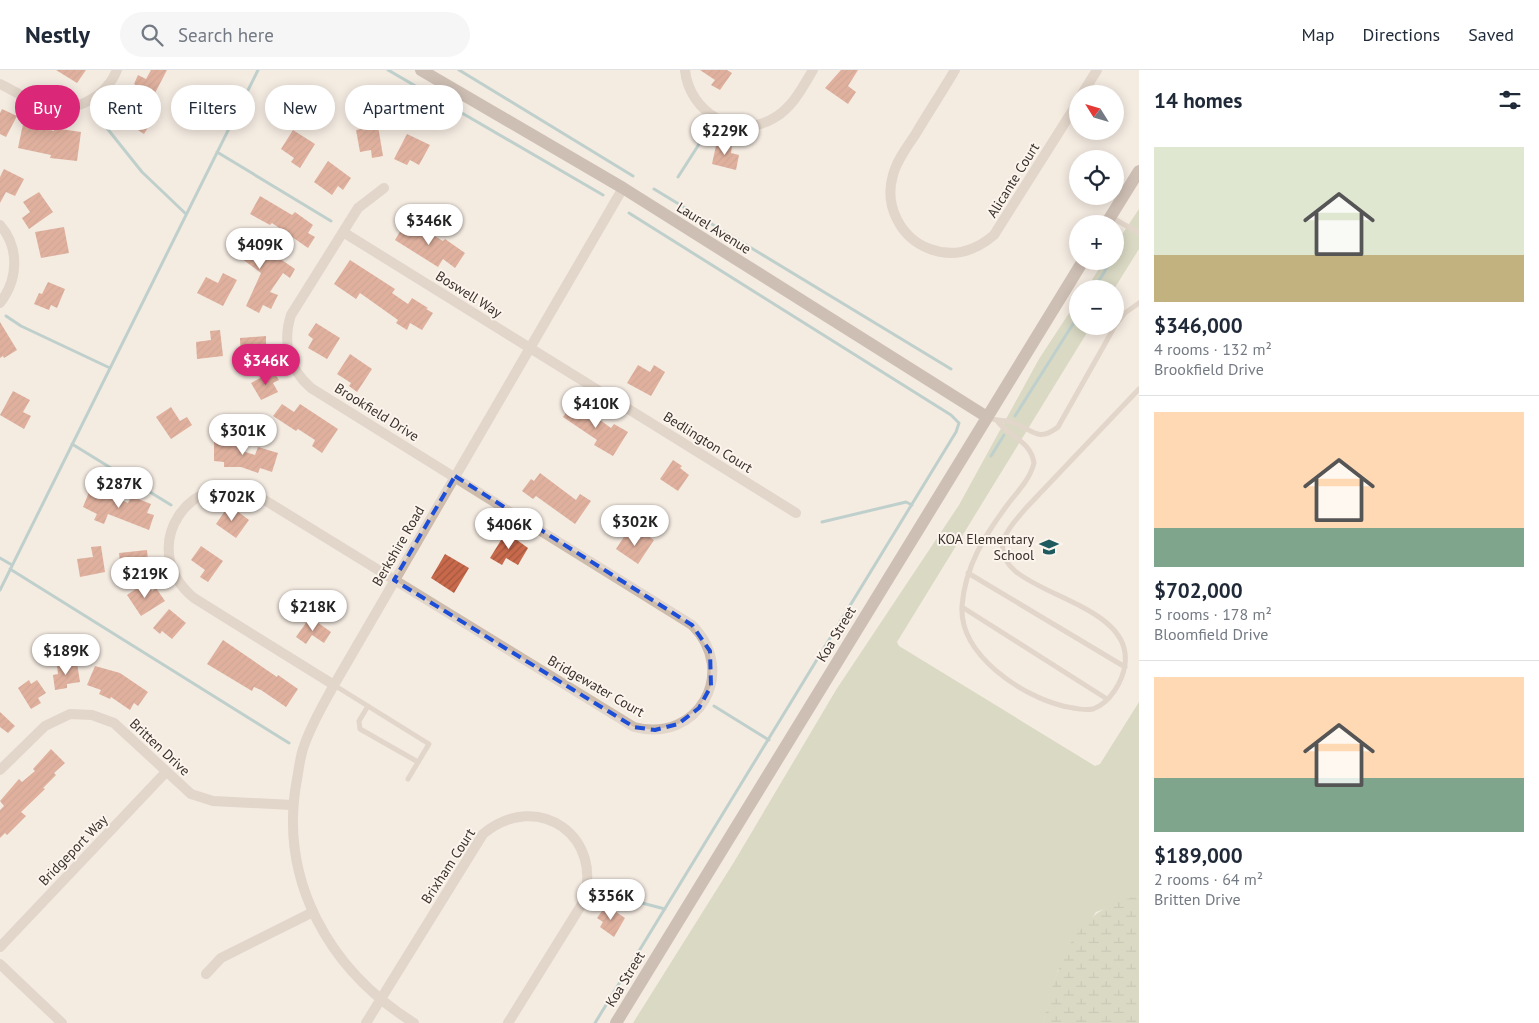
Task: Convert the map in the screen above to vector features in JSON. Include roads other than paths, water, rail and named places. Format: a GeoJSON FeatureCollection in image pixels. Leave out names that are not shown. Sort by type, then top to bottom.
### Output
{"type":"FeatureCollection","features":[{"type":"Feature","properties":{"kind":"main road","name":"Laurel Avenue"},"geometry":{"type":"LineString","coordinates":[[421,70],[623,188],[992,419]]}},
{"type":"Feature","properties":{"kind":"main road"},"geometry":{"type":"LineString","coordinates":[[1112,215],[1139,171]]}},
{"type":"Feature","properties":{"kind":"main road","name":"Koa Street"},"geometry":{"type":"LineString","coordinates":[[616,1023],[992,419],[1078,270]]}},
{"type":"Feature","properties":{"kind":"street"},"geometry":{"type":"LineString","coordinates":[[0,84],[43,105],[66,108],[86,102],[97,96],[107,86],[117,70]]}},
{"type":"Feature","properties":{"kind":"street"},"geometry":{"type":"LineString","coordinates":[[685,70],[691,93],[707,113],[729,124],[747,126],[774,118],[787,108],[813,70]]}},
{"type":"Feature","properties":{"kind":"street","name":"Alicante Court"},"geometry":{"type":"LineString","coordinates":[[955,70],[899,161],[890,183],[891,204],[902,229],[916,242],[934,250],[953,253],[964,252],[984,244],[994,235],[1069,116]]}},
{"type":"Feature","properties":{"kind":"street"},"geometry":{"type":"LineString","coordinates":[[1088,85],[1097,70]]}},
{"type":"Feature","properties":{"kind":"street","name":"Brookfield Drive"},"geometry":{"type":"LineString","coordinates":[[384,188],[358,208],[292,315],[286,336],[292,366],[311,388],[455,476]]}},
{"type":"Feature","properties":{"kind":"street","name":"Berkshire Road"},"geometry":{"type":"LineString","coordinates":[[414,1023],[380,1000],[341,960],[313,912],[302,885],[296,859],[292,806],[304,747],[334,685],[623,188]]}},
{"type":"Feature","properties":{"kind":"street"},"geometry":{"type":"LineString","coordinates":[[0,225],[9,240],[15,263],[11,285],[0,303]]}},
{"type":"Feature","properties":{"kind":"street","name":"Boswell Way"},"geometry":{"type":"LineString","coordinates":[[343,232],[529,347]]}},
{"type":"Feature","properties":{"kind":"street","name":"Bedlington Court"},"geometry":{"type":"LineString","coordinates":[[529,347],[796,512]]}},
{"type":"Feature","properties":{"kind":"street","name":"Bridgewater Court"},"geometry":{"type":"LineString","coordinates":[[334,685],[186,592],[169,562],[168,538],[173,524],[186,507],[208,492],[226,489],[245,491],[258,496],[634,727],[655,730],[678,724],[689,718],[707,697],[711,686],[713,662],[705,640],[692,624],[455,476]]}},
{"type":"Feature","properties":{"kind":"street","name":"Britten Drive"},"geometry":{"type":"LineString","coordinates":[[0,770],[44,726],[70,714],[92,715],[114,722],[191,794],[213,801],[292,806]]}},
{"type":"Feature","properties":{"kind":"street","name":"Bridgeport Way"},"geometry":{"type":"LineString","coordinates":[[0,947],[166,772]]}},
{"type":"Feature","properties":{"kind":"street","name":"Brixham Court"},"geometry":{"type":"LineString","coordinates":[[366,1023],[483,834],[508,818],[535,816],[556,823],[575,839],[585,859],[588,883],[582,904],[508,1023]]}},
{"type":"Feature","properties":{"kind":"street"},"geometry":{"type":"LineString","coordinates":[[206,974],[221,958],[313,912]]}},
{"type":"Feature","properties":{"kind":"street"},"geometry":{"type":"LineString","coordinates":[[0,964],[62,1023]]}},
{"type":"Feature","properties":{"kind":"lane"},"geometry":{"type":"LineString","coordinates":[[1124,226],[1139,233]]}},
{"type":"Feature","properties":{"kind":"lane"},"geometry":{"type":"LineString","coordinates":[[1124,313],[1139,303]]}},
{"type":"Feature","properties":{"kind":"lane"},"geometry":{"type":"LineString","coordinates":[[992,419],[1014,422],[1029,432],[1051,433],[1058,427],[1110,335]]}},
{"type":"Feature","properties":{"kind":"lane"},"geometry":{"type":"LineString","coordinates":[[992,419],[1007,433],[1026,444],[1034,463],[1025,482],[992,526],[974,556],[968,574],[962,607],[964,627],[978,651],[993,669],[1019,687],[1051,703],[1081,710],[1093,708],[1114,693],[1124,667],[1125,653],[1122,642],[1115,632],[1085,608],[1020,576],[1011,569],[1003,551],[1004,540],[1011,526],[1026,508],[1139,389]]}},
{"type":"Feature","properties":{"kind":"lane"},"geometry":{"type":"LineString","coordinates":[[968,574],[1124,667]]}},
{"type":"Feature","properties":{"kind":"lane"},"geometry":{"type":"LineString","coordinates":[[962,607],[1107,699]]}},
{"type":"Feature","properties":{"kind":"lane"},"geometry":{"type":"LineString","coordinates":[[334,685],[429,744],[408,779]]}},
{"type":"Feature","properties":{"kind":"lane"},"geometry":{"type":"LineString","coordinates":[[368,706],[359,721],[360,729],[418,762]]}},
{"type":"Feature","properties":{"kind":"waterway"},"geometry":{"type":"LineString","coordinates":[[0,590],[258,70]]}},
{"type":"Feature","properties":{"kind":"waterway"},"geometry":{"type":"LineString","coordinates":[[388,70],[603,195]]}},
{"type":"Feature","properties":{"kind":"waterway"},"geometry":{"type":"LineString","coordinates":[[459,70],[633,176]]}},
{"type":"Feature","properties":{"kind":"waterway"},"geometry":{"type":"LineString","coordinates":[[678,177],[710,127]]}},
{"type":"Feature","properties":{"kind":"waterway"},"geometry":{"type":"LineString","coordinates":[[108,130],[142,172],[186,214]]}},
{"type":"Feature","properties":{"kind":"waterway"},"geometry":{"type":"LineString","coordinates":[[217,152],[331,221]]}},
{"type":"Feature","properties":{"kind":"waterway"},"geometry":{"type":"LineString","coordinates":[[654,189],[951,369]]}},
{"type":"Feature","properties":{"kind":"waterway"},"geometry":{"type":"LineString","coordinates":[[595,1023],[956,432],[959,423],[951,415],[629,213]]}},
{"type":"Feature","properties":{"kind":"waterway"},"geometry":{"type":"LineString","coordinates":[[1099,280],[1106,270]]}},
{"type":"Feature","properties":{"kind":"waterway"},"geometry":{"type":"LineString","coordinates":[[6,316],[21,326],[110,368]]}},
{"type":"Feature","properties":{"kind":"waterway"},"geometry":{"type":"LineString","coordinates":[[1015,416],[1069,330]]}},
{"type":"Feature","properties":{"kind":"waterway"},"geometry":{"type":"LineString","coordinates":[[991,456],[1004,435]]}},
{"type":"Feature","properties":{"kind":"waterway"},"geometry":{"type":"LineString","coordinates":[[72,444],[171,505]]}},
{"type":"Feature","properties":{"kind":"waterway"},"geometry":{"type":"LineString","coordinates":[[822,522],[906,502],[912,505]]}},
{"type":"Feature","properties":{"kind":"waterway"},"geometry":{"type":"LineString","coordinates":[[0,558],[12,565]]}},
{"type":"Feature","properties":{"kind":"waterway"},"geometry":{"type":"LineString","coordinates":[[10,569],[289,743]]}},
{"type":"Feature","properties":{"kind":"waterway"},"geometry":{"type":"LineString","coordinates":[[714,706],[769,740]]}},
{"type":"Feature","properties":{"kind":"waterway"},"geometry":{"type":"LineString","coordinates":[[596,891],[665,909]]}},
{"type":"Feature","properties":{"kind":"place","name":"KOA Elementary School"},"geometry":{"type":"Point","coordinates":[1049,547]}}]}
